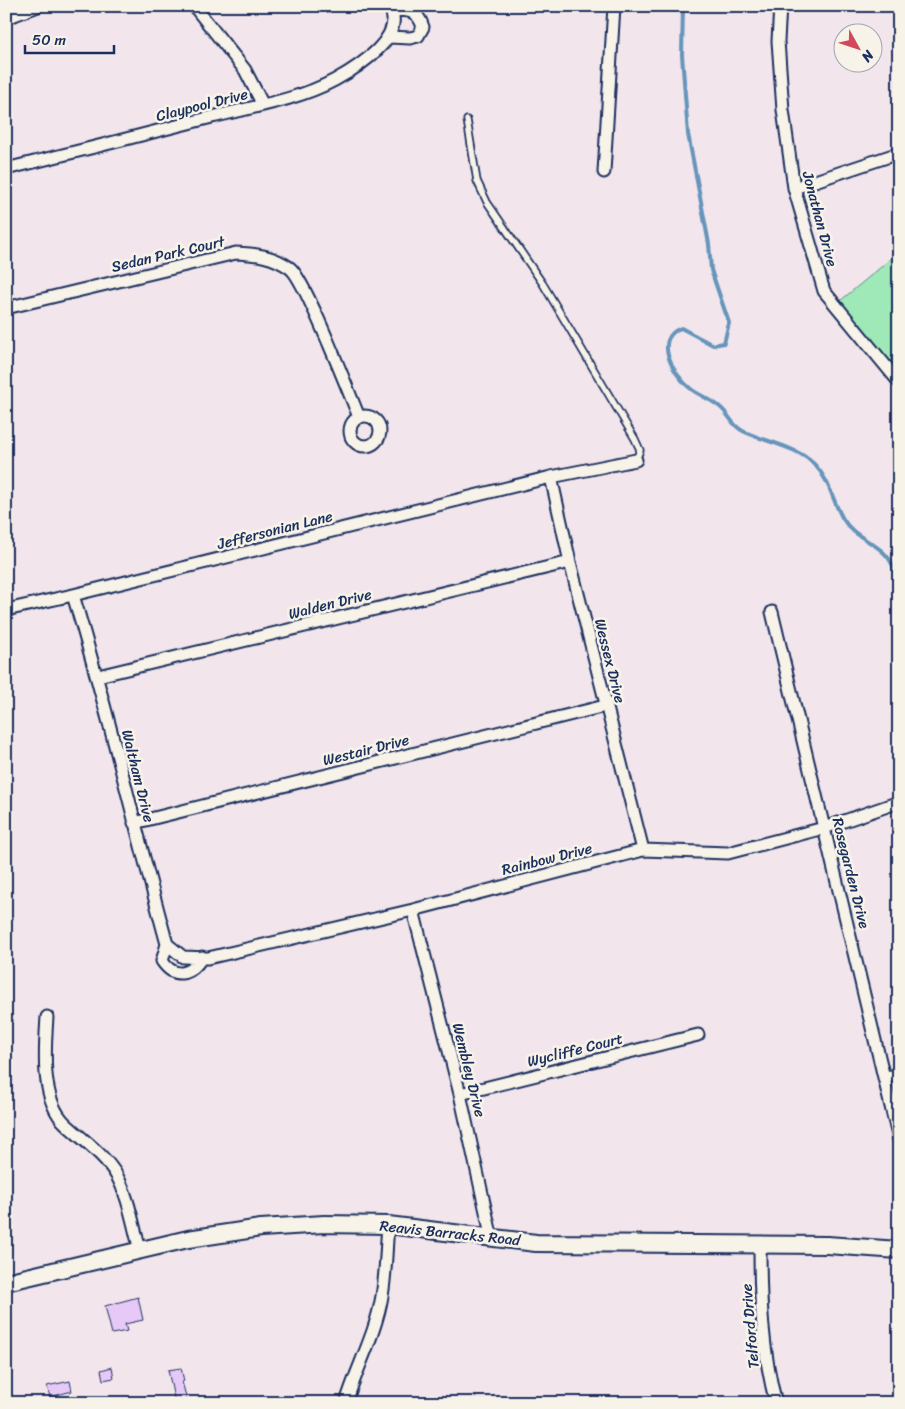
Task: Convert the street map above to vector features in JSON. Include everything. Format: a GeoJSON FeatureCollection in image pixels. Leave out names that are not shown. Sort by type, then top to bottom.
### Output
{"type":"FeatureCollection","features":[{"type":"Feature","properties":{"kind":"main road","name":"Reavis Barracks Road"},"geometry":{"type":"LineString","coordinates":[[6,1282],[140,1250],[222,1233],[261,1228],[324,1224],[388,1226],[492,1239],[583,1245],[827,1245],[899,1250]]}},
{"type":"Feature","properties":{"kind":"street"},"geometry":{"type":"LineString","coordinates":[[6,18],[38,6]]}},
{"type":"Feature","properties":{"kind":"street"},"geometry":{"type":"LineString","coordinates":[[194,6],[245,70],[263,104]]}},
{"type":"Feature","properties":{"kind":"street"},"geometry":{"type":"LineString","coordinates":[[604,172],[614,6]]}},
{"type":"Feature","properties":{"kind":"street","name":"Jonathan Drive"},"geometry":{"type":"LineString","coordinates":[[780,6],[778,41],[783,110],[794,188],[824,291],[899,382]]}},
{"type":"Feature","properties":{"kind":"street"},"geometry":{"type":"LineString","coordinates":[[391,8],[412,11],[421,18],[424,27],[418,36],[390,38],[394,23],[391,8]]}},
{"type":"Feature","properties":{"kind":"street","name":"Claypool Drive"},"geometry":{"type":"LineString","coordinates":[[6,169],[263,104],[335,80],[370,56],[390,38]]}},
{"type":"Feature","properties":{"kind":"street"},"geometry":{"type":"LineString","coordinates":[[794,188],[899,153]]}},
{"type":"Feature","properties":{"kind":"street","name":"Sedan Park Court"},"geometry":{"type":"LineString","coordinates":[[6,308],[236,254],[264,255],[292,269],[309,299],[359,417]]}},
{"type":"Feature","properties":{"kind":"street","name":"Jeffersonian Lane"},"geometry":{"type":"LineString","coordinates":[[6,610],[551,477],[636,460]]}},
{"type":"Feature","properties":{"kind":"street","name":"Wessex Drive"},"geometry":{"type":"LineString","coordinates":[[551,477],[605,706],[643,850]]}},
{"type":"Feature","properties":{"kind":"street","name":"Walden Drive"},"geometry":{"type":"LineString","coordinates":[[98,676],[570,562]]}},
{"type":"Feature","properties":{"kind":"street","name":"Waltham Drive"},"geometry":{"type":"LineString","coordinates":[[73,595],[98,676],[134,823],[167,944]]}},
{"type":"Feature","properties":{"kind":"street","name":"Rosegarden Drive"},"geometry":{"type":"LineString","coordinates":[[772,612],[899,1140]]}},
{"type":"Feature","properties":{"kind":"street","name":"Westair Drive"},"geometry":{"type":"LineString","coordinates":[[134,823],[605,706]]}},
{"type":"Feature","properties":{"kind":"street","name":"Rainbow Drive"},"geometry":{"type":"LineString","coordinates":[[202,958],[197,966],[186,974],[175,973],[167,968],[162,961],[167,944],[183,957],[202,958],[413,910],[643,850],[728,853],[824,828],[899,802]]}},
{"type":"Feature","properties":{"kind":"street","name":"Wembley Drive"},"geometry":{"type":"LineString","coordinates":[[413,910],[460,1094],[492,1239]]}},
{"type":"Feature","properties":{"kind":"street"},"geometry":{"type":"LineString","coordinates":[[47,1017],[44,1057],[51,1098],[63,1122],[94,1150],[117,1177],[126,1195],[140,1250]]}},
{"type":"Feature","properties":{"kind":"street","name":"Wycliffe Court"},"geometry":{"type":"LineString","coordinates":[[460,1094],[698,1035]]}},
{"type":"Feature","properties":{"kind":"street"},"geometry":{"type":"LineString","coordinates":[[885,1077],[899,1075]]}},
{"type":"Feature","properties":{"kind":"street"},"geometry":{"type":"LineString","coordinates":[[346,1403],[356,1373],[370,1341],[382,1296],[388,1226]]}},
{"type":"Feature","properties":{"kind":"street","name":"Telford Drive"},"geometry":{"type":"LineString","coordinates":[[760,1245],[760,1285],[765,1346],[776,1403]]}},
{"type":"Feature","properties":{"kind":"lane"},"geometry":{"type":"LineString","coordinates":[[467,120],[476,181],[507,234],[553,300],[635,439],[640,450],[636,460]]}},
{"type":"Feature","properties":{"kind":"green space"},"geometry":{"type":"Polygon","coordinates":[[[899,252],[899,371],[840,301],[899,252]]]}},
{"type":"Feature","properties":{"kind":"building"},"geometry":{"type":"Polygon","coordinates":[[[138,1297],[143,1320],[125,1324],[127,1331],[112,1334],[105,1306],[138,1297]]]}},
{"type":"Feature","properties":{"kind":"building"},"geometry":{"type":"Polygon","coordinates":[[[112,1367],[114,1378],[103,1380],[101,1370],[112,1367]]]}},
{"type":"Feature","properties":{"kind":"building"},"geometry":{"type":"Polygon","coordinates":[[[181,1368],[184,1381],[182,1382],[188,1403],[175,1403],[168,1370],[181,1368]]]}},
{"type":"Feature","properties":{"kind":"building"},"geometry":{"type":"Polygon","coordinates":[[[70,1381],[72,1391],[50,1397],[47,1386],[70,1381]]]}},
{"type":"Feature","properties":{"kind":"waterway"},"geometry":{"type":"LineString","coordinates":[[683,6],[682,55],[688,134],[709,244],[711,270],[729,323],[724,343],[713,345],[681,328],[672,333],[668,340],[669,358],[678,376],[684,383],[720,407],[739,429],[799,453],[815,465],[828,484],[839,512],[848,526],[881,551],[894,567],[899,597]]}}]}
